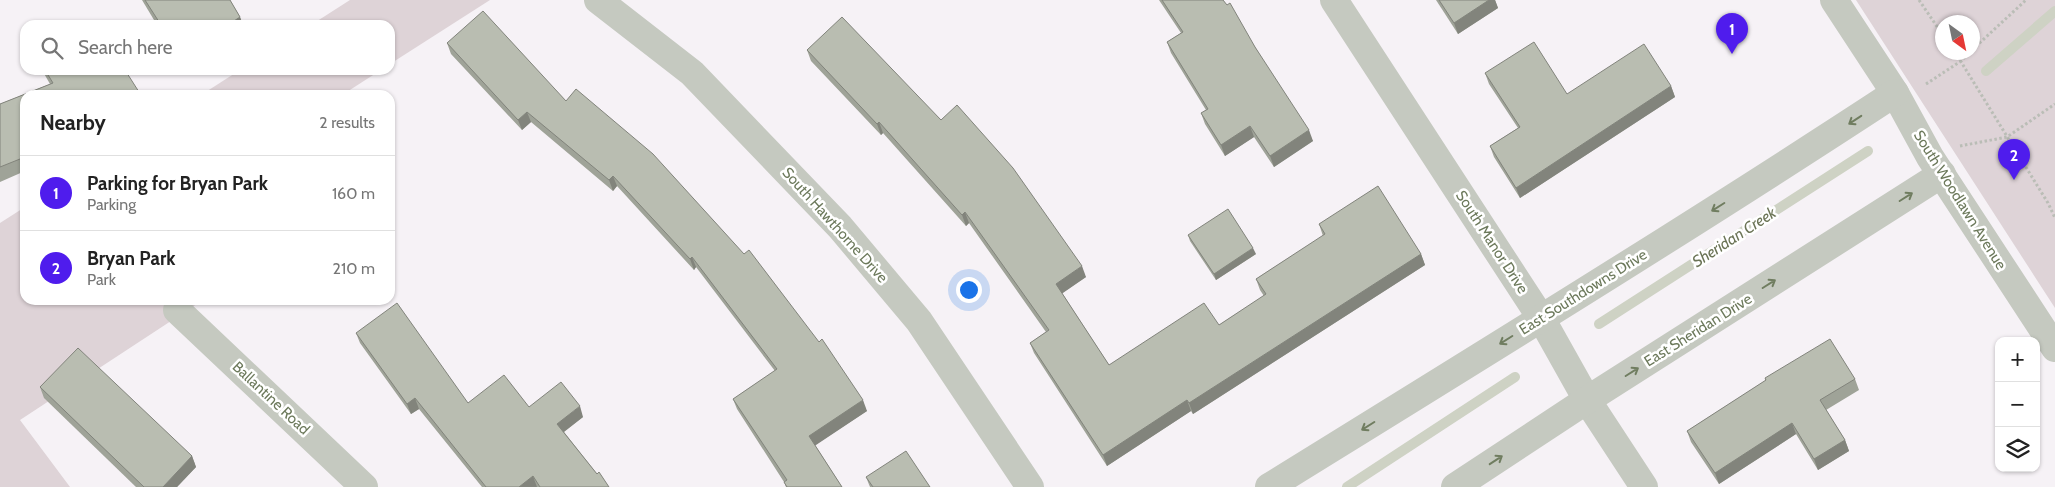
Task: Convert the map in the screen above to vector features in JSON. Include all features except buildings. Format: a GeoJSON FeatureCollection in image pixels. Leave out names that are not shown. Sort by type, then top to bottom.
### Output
{"type":"FeatureCollection","features":[{"type":"Feature","properties":{"kind":"street","name":"South Hawthorne Drive"},"geometry":{"type":"LineString","coordinates":[[598,0],[692,73],[840,227],[919,321],[1030,487]]}},
{"type":"Feature","properties":{"kind":"street","name":"South Manor Drive"},"geometry":{"type":"LineString","coordinates":[[1334,0],[1541,318],[1587,400],[1644,487]]}},
{"type":"Feature","properties":{"kind":"street","name":"South Woodlawn Avenue"},"geometry":{"type":"LineString","coordinates":[[1834,0],[1896,93],[1936,166],[2055,348]]}},
{"type":"Feature","properties":{"kind":"street","name":"East Southdowns Drive"},"geometry":{"type":"LineString","coordinates":[[1269,487],[1796,158],[1896,93]]}},
{"type":"Feature","properties":{"kind":"street","name":"East Sheridan Drive"},"geometry":{"type":"LineString","coordinates":[[1455,487],[1936,166]]}},
{"type":"Feature","properties":{"kind":"street","name":"Ballantine Road"},"geometry":{"type":"LineString","coordinates":[[177,310],[364,487]]}},
{"type":"Feature","properties":{"kind":"path"},"geometry":{"type":"LineString","coordinates":[[1920,0],[1935,23]]}},
{"type":"Feature","properties":{"kind":"path"},"geometry":{"type":"LineString","coordinates":[[1980,43],[2026,0]]}},
{"type":"Feature","properties":{"kind":"path"},"geometry":{"type":"LineString","coordinates":[[1896,93],[1919,89],[1961,61],[2048,202],[2055,218]]}},
{"type":"Feature","properties":{"kind":"path"},"geometry":{"type":"LineString","coordinates":[[1936,166],[1948,148],[2007,137],[2055,104]]}},
{"type":"Feature","properties":{"kind":"shaded area"},"geometry":{"type":"Polygon","coordinates":[[[350,0],[490,0],[395,61],[395,20],[319,20],[350,0]]]}},
{"type":"Feature","properties":{"kind":"shaded area"},"geometry":{"type":"Polygon","coordinates":[[[1856,0],[2055,0],[2055,308],[1856,0]]]}},
{"type":"Feature","properties":{"kind":"shaded area"},"geometry":{"type":"Polygon","coordinates":[[[232,75],[373,75],[350,90],[209,90],[232,75]]]}},
{"type":"Feature","properties":{"kind":"shaded area"},"geometry":{"type":"Polygon","coordinates":[[[20,210],[20,305],[195,305],[20,420],[70,487],[0,487],[0,223],[20,210]]]}},
{"type":"Feature","properties":{"kind":"waterway","name":"Sheridan Creek"},"geometry":{"type":"LineString","coordinates":[[1986,71],[2055,11]]}},
{"type":"Feature","properties":{"kind":"waterway","name":"Sheridan Creek"},"geometry":{"type":"LineString","coordinates":[[1599,324],[1868,151]]}},
{"type":"Feature","properties":{"kind":"waterway","name":"Sheridan Creek"},"geometry":{"type":"LineString","coordinates":[[1347,487],[1515,377]]}},
{"type":"Feature","properties":{"kind":"place","name":"Parking for Bryan Park"},"geometry":{"type":"Point","coordinates":[1732,54]}},
{"type":"Feature","properties":{"kind":"place","name":"Bryan Park"},"geometry":{"type":"Point","coordinates":[2014,180]}}]}
